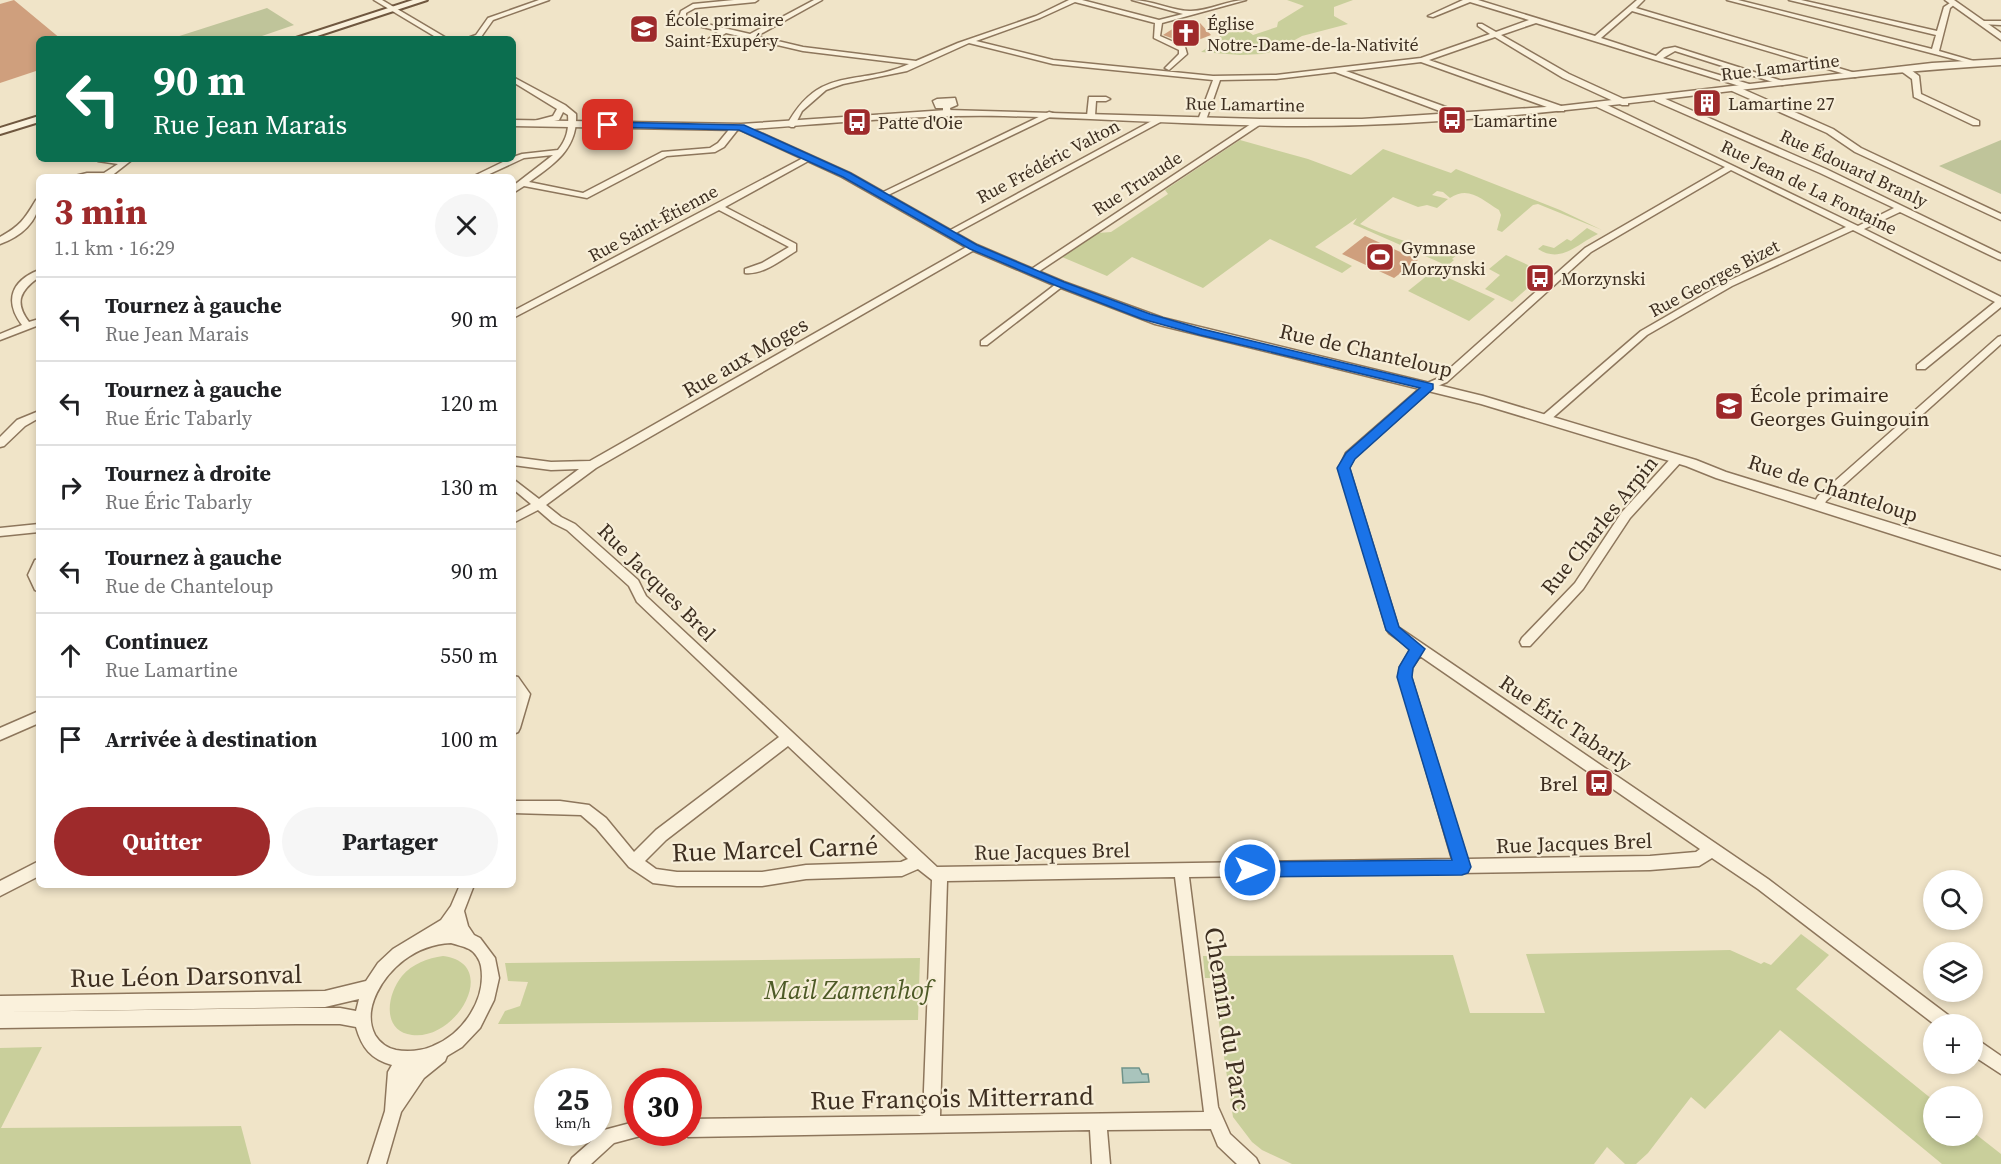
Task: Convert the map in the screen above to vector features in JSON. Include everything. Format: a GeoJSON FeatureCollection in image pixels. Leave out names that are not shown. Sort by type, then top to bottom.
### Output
{"type":"FeatureCollection","features":[{"type":"Feature","properties":{"kind":"main road"},"geometry":{"type":"LineString","coordinates":[[308,36],[422,0]]}},
{"type":"Feature","properties":{"kind":"main road"},"geometry":{"type":"LineString","coordinates":[[0,131],[36,120]]}},
{"type":"Feature","properties":{"kind":"street"},"geometry":{"type":"LineString","coordinates":[[377,0],[439,36]]}},
{"type":"Feature","properties":{"kind":"street"},"geometry":{"type":"LineString","coordinates":[[479,36],[490,19],[546,0]]}},
{"type":"Feature","properties":{"kind":"street"},"geometry":{"type":"LineString","coordinates":[[755,0],[693,6],[683,12],[682,17],[706,27],[803,49],[916,63]]}},
{"type":"Feature","properties":{"kind":"street"},"geometry":{"type":"LineString","coordinates":[[750,37],[819,0]]}},
{"type":"Feature","properties":{"kind":"street"},"geometry":{"type":"LineString","coordinates":[[791,125],[799,110],[823,88],[841,82],[894,72],[968,41],[1038,17],[1074,0],[1164,24]]}},
{"type":"Feature","properties":{"kind":"street"},"geometry":{"type":"LineString","coordinates":[[1135,0],[1192,14]]}},
{"type":"Feature","properties":{"kind":"street"},"geometry":{"type":"LineString","coordinates":[[1169,68],[1183,54],[1182,49],[1156,37],[1156,33],[1164,24],[1243,0]]}},
{"type":"Feature","properties":{"kind":"street"},"geometry":{"type":"LineString","coordinates":[[1431,16],[1470,0],[1750,87]]}},
{"type":"Feature","properties":{"kind":"street"},"geometry":{"type":"LineString","coordinates":[[1596,39],[1641,0]]}},
{"type":"Feature","properties":{"kind":"street"},"geometry":{"type":"LineString","coordinates":[[1730,0],[1973,62]]}},
{"type":"Feature","properties":{"kind":"street"},"geometry":{"type":"LineString","coordinates":[[1792,0],[1941,34]]}},
{"type":"Feature","properties":{"kind":"street"},"geometry":{"type":"LineString","coordinates":[[1935,52],[1947,7],[1951,2],[2001,37]]}},
{"type":"Feature","properties":{"kind":"street"},"geometry":{"type":"LineString","coordinates":[[1631,9],[1858,75]]}},
{"type":"Feature","properties":{"kind":"street"},"geometry":{"type":"LineString","coordinates":[[706,27],[707,18]]}},
{"type":"Feature","properties":{"kind":"street"},"geometry":{"type":"LineString","coordinates":[[968,41],[1045,61],[1217,78],[1276,77],[1422,60],[1534,21]]}},
{"type":"Feature","properties":{"kind":"street"},"geometry":{"type":"LineString","coordinates":[[1983,23],[2001,23]]}},
{"type":"Feature","properties":{"kind":"street"},"geometry":{"type":"LineString","coordinates":[[1480,24],[1566,76],[1625,103]]}},
{"type":"Feature","properties":{"kind":"street"},"geometry":{"type":"LineString","coordinates":[[704,45],[724,31]]}},
{"type":"Feature","properties":{"kind":"street"},"geometry":{"type":"LineString","coordinates":[[1658,58],[1667,51],[1675,49],[1785,83]]}},
{"type":"Feature","properties":{"kind":"street"},"geometry":{"type":"LineString","coordinates":[[1422,60],[1561,109]]}},
{"type":"Feature","properties":{"kind":"street","name":"Rue Lamartine"},"geometry":{"type":"LineString","coordinates":[[516,123],[738,127],[791,125],[946,109],[1162,119],[1352,122],[1561,109],[1904,69],[1973,62],[2001,62]]}},
{"type":"Feature","properties":{"kind":"street"},"geometry":{"type":"LineString","coordinates":[[1333,69],[1451,112],[1458,117]]}},
{"type":"Feature","properties":{"kind":"street"},"geometry":{"type":"LineString","coordinates":[[1904,69],[1916,78],[1917,95],[1976,123]]}},
{"type":"Feature","properties":{"kind":"street"},"geometry":{"type":"LineString","coordinates":[[1202,120],[1217,78]]}},
{"type":"Feature","properties":{"kind":"street"},"geometry":{"type":"LineString","coordinates":[[516,81],[572,114],[574,124],[569,144],[516,188]]}},
{"type":"Feature","properties":{"kind":"street"},"geometry":{"type":"LineString","coordinates":[[1735,90],[1830,131],[1858,150],[2001,217]]}},
{"type":"Feature","properties":{"kind":"street"},"geometry":{"type":"LineString","coordinates":[[1091,116],[1092,99],[1106,99]]}},
{"type":"Feature","properties":{"kind":"street","name":"Rue Édouard Branly"},"geometry":{"type":"LineString","coordinates":[[1658,99],[1823,171],[2001,257]]}},
{"type":"Feature","properties":{"kind":"street","name":"Rue Jean de La Fontaine"},"geometry":{"type":"LineString","coordinates":[[1600,105],[1856,228],[2001,301]]}},
{"type":"Feature","properties":{"kind":"street"},"geometry":{"type":"LineString","coordinates":[[537,123],[556,118],[562,107]]}},
{"type":"Feature","properties":{"kind":"street"},"geometry":{"type":"LineString","coordinates":[[881,195],[1052,114]]}},
{"type":"Feature","properties":{"kind":"street","name":"Rue Frédéric Valton"},"geometry":{"type":"LineString","coordinates":[[949,233],[1162,119]]}},
{"type":"Feature","properties":{"kind":"street","name":"Rue Truaude"},"geometry":{"type":"LineString","coordinates":[[1032,272],[1260,122]]}},
{"type":"Feature","properties":{"kind":"street"},"geometry":{"type":"LineString","coordinates":[[522,183],[584,196],[665,154],[712,150],[721,145],[738,127]]}},
{"type":"Feature","properties":{"kind":"street","name":"Rue de Chanteloup"},"geometry":{"type":"LineString","coordinates":[[738,127],[846,175],[973,247],[1060,284],[1159,321],[1429,386],[1545,419],[2001,563]]}},
{"type":"Feature","properties":{"kind":"street"},"geometry":{"type":"LineString","coordinates":[[516,159],[522,156],[561,152]]}},
{"type":"Feature","properties":{"kind":"street","name":"Rue Saint-Étienne"},"geometry":{"type":"LineString","coordinates":[[516,313],[808,159]]}},
{"type":"Feature","properties":{"kind":"street"},"geometry":{"type":"LineString","coordinates":[[109,174],[124,162]]}},
{"type":"Feature","properties":{"kind":"street"},"geometry":{"type":"LineString","coordinates":[[483,174],[509,162]]}},
{"type":"Feature","properties":{"kind":"street"},"geometry":{"type":"LineString","coordinates":[[1429,386],[1443,380],[1588,250],[1731,167]]}},
{"type":"Feature","properties":{"kind":"street"},"geometry":{"type":"LineString","coordinates":[[0,241],[20,230],[28,222],[36,207]]}},
{"type":"Feature","properties":{"kind":"street"},"geometry":{"type":"LineString","coordinates":[[719,207],[793,246],[793,249],[782,256],[756,270],[748,271]]}},
{"type":"Feature","properties":{"kind":"street","name":"Rue Georges Bizet"},"geometry":{"type":"LineString","coordinates":[[1545,419],[1644,333],[1729,284],[1901,208]]}},
{"type":"Feature","properties":{"kind":"street","name":"Rue aux Moges"},"geometry":{"type":"LineString","coordinates":[[516,517],[538,505],[591,465],[973,247]]}},
{"type":"Feature","properties":{"kind":"street"},"geometry":{"type":"LineString","coordinates":[[28,327],[16,314],[14,305],[18,292],[28,280],[36,275]]}},
{"type":"Feature","properties":{"kind":"street"},"geometry":{"type":"LineString","coordinates":[[984,343],[1060,284]]}},
{"type":"Feature","properties":{"kind":"street"},"geometry":{"type":"LineString","coordinates":[[1921,367],[2001,301]]}},
{"type":"Feature","properties":{"kind":"street"},"geometry":{"type":"LineString","coordinates":[[0,337],[36,323]]}},
{"type":"Feature","properties":{"kind":"street"},"geometry":{"type":"LineString","coordinates":[[1819,505],[1822,499],[2001,339]]}},
{"type":"Feature","properties":{"kind":"street","name":"Rue Éric Tabarly"},"geometry":{"type":"LineString","coordinates":[[1429,386],[1350,456],[1344,468],[1393,630],[1763,884],[1933,1014]]}},
{"type":"Feature","properties":{"kind":"street"},"geometry":{"type":"LineString","coordinates":[[2,438],[21,423],[36,416]]}},
{"type":"Feature","properties":{"kind":"street","name":"Rue Charles Arpin"},"geometry":{"type":"LineString","coordinates":[[1526,642],[1579,586],[1626,515],[1677,459]]}},
{"type":"Feature","properties":{"kind":"street"},"geometry":{"type":"LineString","coordinates":[[516,462],[551,466],[591,465]]}},
{"type":"Feature","properties":{"kind":"street","name":"Rue Jacques Brel"},"geometry":{"type":"LineString","coordinates":[[516,486],[557,520],[571,527],[634,583],[641,598],[934,874],[1650,863],[1699,858],[1711,850]]}},
{"type":"Feature","properties":{"kind":"street"},"geometry":{"type":"LineString","coordinates":[[0,532],[36,528]]}},
{"type":"Feature","properties":{"kind":"street"},"geometry":{"type":"LineString","coordinates":[[1418,649],[1406,667],[1405,677],[1462,867]]}},
{"type":"Feature","properties":{"kind":"street"},"geometry":{"type":"LineString","coordinates":[[516,685],[523,694],[516,718]]}},
{"type":"Feature","properties":{"kind":"street"},"geometry":{"type":"LineString","coordinates":[[0,734],[36,718]]}},
{"type":"Feature","properties":{"kind":"street"},"geometry":{"type":"LineString","coordinates":[[633,862],[661,835],[788,738]]}},
{"type":"Feature","properties":{"kind":"street","name":"Rue Marcel Carné"},"geometry":{"type":"LineString","coordinates":[[516,807],[584,809],[601,823],[633,862],[653,876],[677,879],[762,879],[806,872],[902,869],[920,861]]}},
{"type":"Feature","properties":{"kind":"street"},"geometry":{"type":"LineString","coordinates":[[0,889],[36,870]]}},
{"type":"Feature","properties":{"kind":"street","name":"Chemin du Parc"},"geometry":{"type":"LineString","coordinates":[[1182,870],[1210,1107],[1224,1140],[1250,1164]]}},
{"type":"Feature","properties":{"kind":"street"},"geometry":{"type":"LineString","coordinates":[[932,1124],[940,874]]}},
{"type":"Feature","properties":{"kind":"street"},"geometry":{"type":"LineString","coordinates":[[416,1059],[395,1058],[378,1051],[367,1038],[363,1020],[365,1004],[371,987],[392,961],[406,950],[428,939],[457,912],[465,888]]}},
{"type":"Feature","properties":{"kind":"street"},"geometry":{"type":"LineString","coordinates":[[393,1111],[418,1072],[458,1040],[475,1023],[487,1003],[492,983],[490,965],[482,950],[468,940],[461,929],[457,912]]}},
{"type":"Feature","properties":{"kind":"street"},"geometry":{"type":"LineString","coordinates":[[428,939],[451,936],[468,940]]}},
{"type":"Feature","properties":{"kind":"street","name":"Rue Léon Darsonval"},"geometry":{"type":"LineString","coordinates":[[0,1004],[325,999],[371,987]]}},
{"type":"Feature","properties":{"kind":"street","name":"Rue Léon Darsonval"},"geometry":{"type":"LineString","coordinates":[[0,1020],[296,1016],[340,1016],[363,1020]]}},
{"type":"Feature","properties":{"kind":"street"},"geometry":{"type":"LineString","coordinates":[[377,1164],[393,1111],[396,1072],[416,1059],[438,1052],[458,1040]]}},
{"type":"Feature","properties":{"kind":"street"},"geometry":{"type":"LineString","coordinates":[[1983,1052],[2001,1066]]}},
{"type":"Feature","properties":{"kind":"street","name":"Rue François Mitterrand"},"geometry":{"type":"LineString","coordinates":[[702,1128],[1215,1120]]}},
{"type":"Feature","properties":{"kind":"street"},"geometry":{"type":"LineString","coordinates":[[1098,1122],[1101,1164]]}},
{"type":"Feature","properties":{"kind":"street"},"geometry":{"type":"LineString","coordinates":[[578,1164],[610,1136],[624,1132]]}},
{"type":"Feature","properties":{"kind":"green space"},"geometry":{"type":"Polygon","coordinates":[[[1287,0],[1353,0],[1334,7],[1334,16],[1348,24],[1302,36],[1275,51],[1240,55],[1201,52],[1213,44],[1221,35],[1221,31],[1244,28],[1253,35],[1277,27],[1278,22],[1304,6],[1287,0]]]}},
{"type":"Feature","properties":{"kind":"green space"},"geometry":{"type":"Polygon","coordinates":[[[267,8],[294,25],[262,36],[179,36],[267,8]]]}},
{"type":"Feature","properties":{"kind":"green space"},"geometry":{"type":"Polygon","coordinates":[[[1240,140],[1308,159],[1351,175],[1383,149],[1451,173],[1456,169],[1560,210],[1602,230],[1538,204],[1533,205],[1502,232],[1497,230],[1501,215],[1499,210],[1481,198],[1463,193],[1450,198],[1443,192],[1437,191],[1432,195],[1448,199],[1437,208],[1427,205],[1418,207],[1393,197],[1360,224],[1441,254],[1452,247],[1460,252],[1445,268],[1441,263],[1353,224],[1357,218],[1315,247],[1352,266],[1342,273],[1270,239],[1203,288],[1132,257],[1107,276],[1062,257],[1098,233],[1111,232],[1168,194],[1165,190],[1240,140]]]}},
{"type":"Feature","properties":{"kind":"green space"},"geometry":{"type":"Polygon","coordinates":[[[2001,140],[2001,194],[1939,166],[2001,140]]]}},
{"type":"Feature","properties":{"kind":"green space"},"geometry":{"type":"Polygon","coordinates":[[[1587,228],[1598,234],[1569,251],[1554,254],[1538,249],[1543,245],[1554,248],[1567,239],[1571,241],[1587,228]]]}},
{"type":"Feature","properties":{"kind":"green space"},"geometry":{"type":"Polygon","coordinates":[[[1506,255],[1537,269],[1535,273],[1540,277],[1512,302],[1485,289],[1500,275],[1489,269],[1506,255]]]}},
{"type":"Feature","properties":{"kind":"green space"},"geometry":{"type":"Polygon","coordinates":[[[1433,271],[1495,299],[1469,321],[1408,291],[1433,271]]]}},
{"type":"Feature","properties":{"kind":"green space"},"geometry":{"type":"Polygon","coordinates":[[[1801,934],[1829,955],[1796,989],[1923,1092],[1923,1146],[1983,1146],[1983,1140],[2001,1154],[2001,1164],[1942,1164],[1780,1030],[1705,1109],[1691,1097],[1648,1153],[1636,1164],[1625,1164],[1607,1147],[1594,1164],[1292,1164],[1262,1150],[1252,1142],[1233,1117],[1212,978],[1205,978],[1203,956],[1453,955],[1470,1013],[1545,1013],[1526,954],[1730,950],[1761,964],[1764,962],[1771,965],[1801,934]]]}},
{"type":"Feature","properties":{"kind":"green space"},"geometry":{"type":"Polygon","coordinates":[[[443,956],[460,962],[469,972],[471,986],[466,1000],[457,1014],[444,1026],[429,1034],[412,1035],[402,1032],[395,1027],[390,1011],[390,1002],[397,984],[402,976],[415,965],[443,956]]]}},
{"type":"Feature","properties":{"kind":"green space","name":"Mail Zamenhof"},"geometry":{"type":"Polygon","coordinates":[[[920,958],[918,1020],[498,1024],[505,1011],[520,1006],[528,982],[508,981],[505,963],[920,958]]]}},
{"type":"Feature","properties":{"kind":"green space"},"geometry":{"type":"Polygon","coordinates":[[[42,1047],[1,1128],[241,1126],[251,1164],[0,1164],[0,1048],[42,1047]]]}},
{"type":"Feature","properties":{"kind":"water"},"geometry":{"type":"Polygon","coordinates":[[[1122,1068],[1139,1068],[1142,1074],[1148,1074],[1149,1082],[1123,1083],[1122,1068]]]}},
{"type":"Feature","properties":{"kind":"building"},"geometry":{"type":"Polygon","coordinates":[[[14,0],[57,36],[36,36],[36,71],[0,83],[0,4],[14,0]]]}},
{"type":"Feature","properties":{"kind":"building","name":"Église Notre-Dame-de-la-Nativité"},"geometry":{"type":"Polygon","coordinates":[[[1182,23],[1200,23],[1211,35],[1188,44],[1163,35],[1182,23]]]}},
{"type":"Feature","properties":{"kind":"building","name":"Gymnase Morzynski"},"geometry":{"type":"Polygon","coordinates":[[[1365,236],[1418,260],[1394,278],[1342,254],[1365,236]]]}},
{"type":"Feature","properties":{"kind":"place","name":"École primaire Saint-Exupéry"},"geometry":{"type":"Point","coordinates":[644,29]}},
{"type":"Feature","properties":{"kind":"place","name":"Église Notre-Dame-de-la-Nativité"},"geometry":{"type":"Point","coordinates":[1186,33]}},
{"type":"Feature","properties":{"kind":"place","name":"Lamartine 27"},"geometry":{"type":"Point","coordinates":[1707,103]}},
{"type":"Feature","properties":{"kind":"place","name":"Lamartine"},"geometry":{"type":"Point","coordinates":[1452,120]}},
{"type":"Feature","properties":{"kind":"place","name":"Patte d'Oie"},"geometry":{"type":"Point","coordinates":[857,122]}},
{"type":"Feature","properties":{"kind":"place","name":"Gymnase Morzynski"},"geometry":{"type":"Point","coordinates":[1380,257]}},
{"type":"Feature","properties":{"kind":"place","name":"Morzynski"},"geometry":{"type":"Point","coordinates":[1540,278]}},
{"type":"Feature","properties":{"kind":"place","name":"École primaire Georges Guingouin"},"geometry":{"type":"Point","coordinates":[1729,406]}},
{"type":"Feature","properties":{"kind":"place","name":"Brel"},"geometry":{"type":"Point","coordinates":[1599,783]}},
{"type":"Feature","properties":{"kind":"route"},"geometry":{"type":"LineString","coordinates":[[608,125],[741,127],[846,175],[973,247],[1060,284],[1159,321],[1429,386],[1350,456],[1344,468],[1393,630],[1418,649],[1406,667],[1405,677],[1462,867],[1250,870]]}}]}
